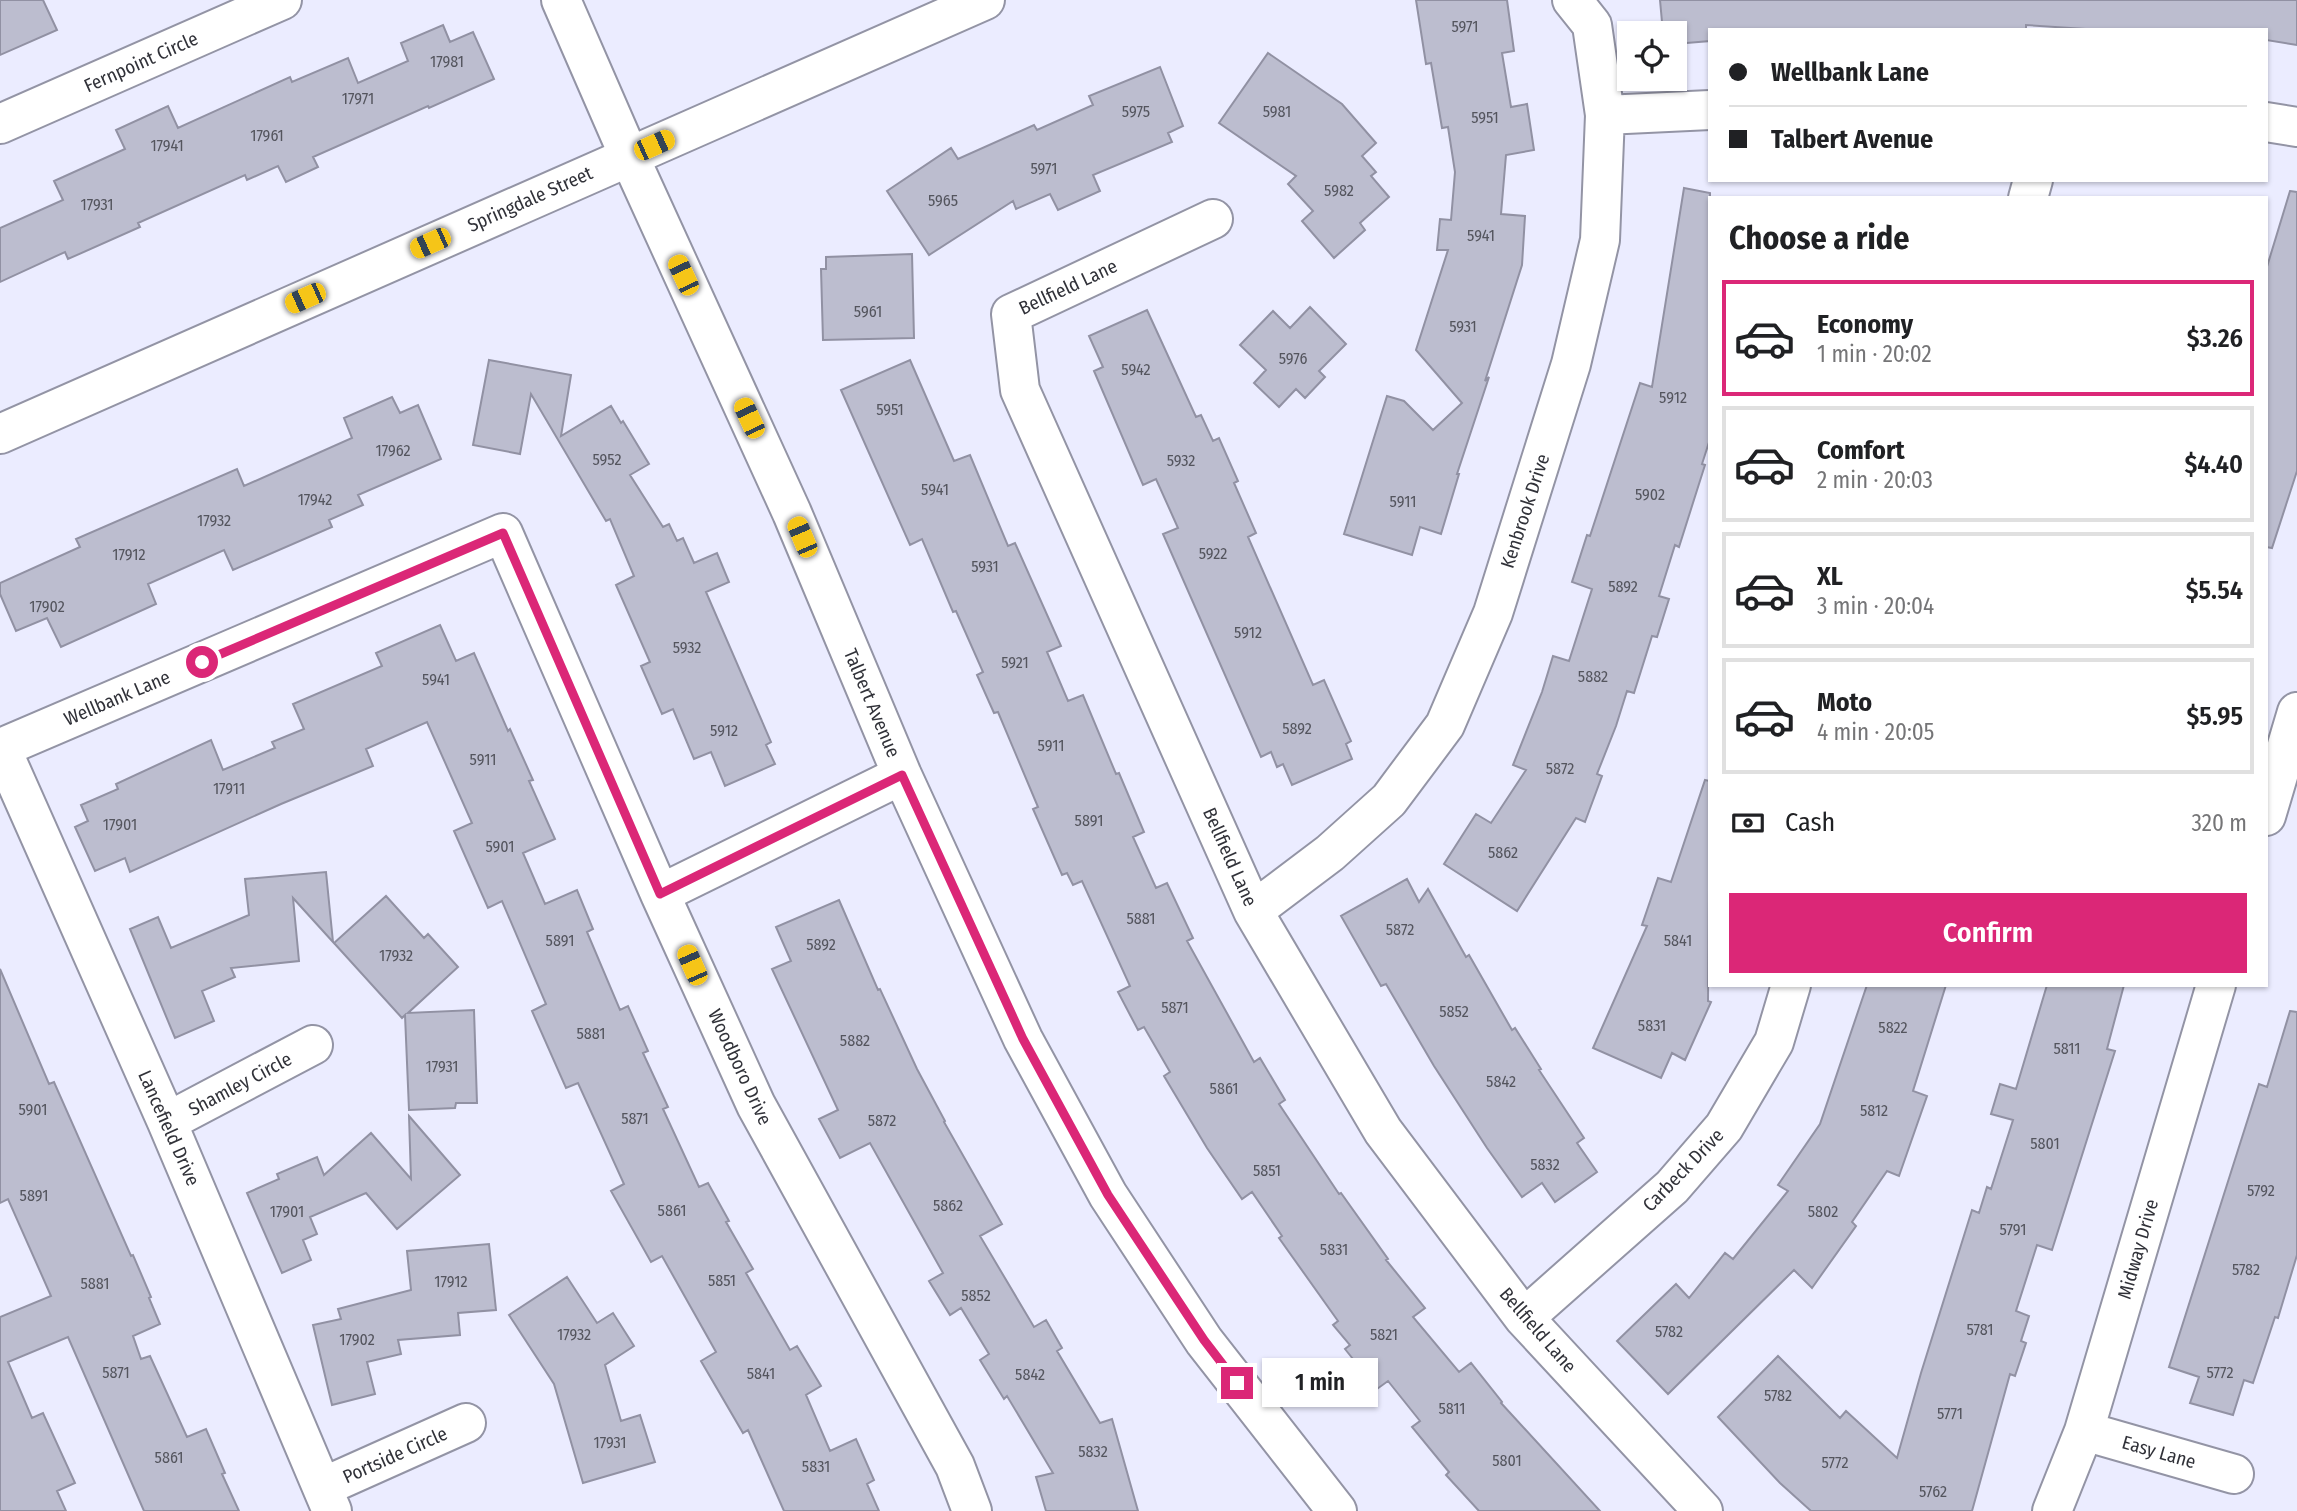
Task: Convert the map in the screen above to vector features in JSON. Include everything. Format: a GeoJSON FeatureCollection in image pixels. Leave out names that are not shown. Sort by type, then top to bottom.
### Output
{"type":"FeatureCollection","features":[{"type":"Feature","properties":{"kind":"street","name":"Fernpoint Circle"},"geometry":{"type":"LineString","coordinates":[[0,124],[282,0]]}},
{"type":"Feature","properties":{"kind":"street","name":"Talbert Avenue"},"geometry":{"type":"LineString","coordinates":[[561,0],[792,513],[902,775],[1023,1039],[1108,1195],[1204,1340],[1337,1511]]}},
{"type":"Feature","properties":{"kind":"street","name":"Springdale Street"},"geometry":{"type":"LineString","coordinates":[[0,434],[985,0]]}},
{"type":"Feature","properties":{"kind":"street","name":"Kenbrook Drive"},"geometry":{"type":"LineString","coordinates":[[1253,911],[1330,853],[1389,800],[1445,725],[1493,613],[1571,364],[1600,240],[1605,115],[1590,8]]}},
{"type":"Feature","properties":{"kind":"street"},"geometry":{"type":"LineString","coordinates":[[1605,115],[1708,110]]}},
{"type":"Feature","properties":{"kind":"street"},"geometry":{"type":"LineString","coordinates":[[2268,122],[2297,127]]}},
{"type":"Feature","properties":{"kind":"street","name":"Bellfield Lane"},"geometry":{"type":"LineString","coordinates":[[1213,219],[1011,314],[1020,390],[1253,911],[1383,1131],[1524,1318],[1703,1511]]}},
{"type":"Feature","properties":{"kind":"street","name":"Wellbank Lane"},"geometry":{"type":"LineString","coordinates":[[1,748],[503,533]]}},
{"type":"Feature","properties":{"kind":"street","name":"Woodboro Drive"},"geometry":{"type":"LineString","coordinates":[[503,533],[660,894],[756,1105],[955,1466],[972,1511]]}},
{"type":"Feature","properties":{"kind":"street"},"geometry":{"type":"LineString","coordinates":[[2268,809],[2297,712]]}},
{"type":"Feature","properties":{"kind":"street","name":"Lancefield Drive"},"geometry":{"type":"LineString","coordinates":[[1,748],[167,1122],[328,1499]]}},
{"type":"Feature","properties":{"kind":"street"},"geometry":{"type":"LineString","coordinates":[[660,894],[902,775]]}},
{"type":"Feature","properties":{"kind":"street","name":"Carbeck Drive"},"geometry":{"type":"LineString","coordinates":[[1524,1318],[1672,1187],[1724,1127],[1774,1042],[1790,987]]}},
{"type":"Feature","properties":{"kind":"street","name":"Midway Drive"},"geometry":{"type":"LineString","coordinates":[[2052,1511],[2084,1431],[2215,987]]}},
{"type":"Feature","properties":{"kind":"street","name":"Shamley Circle"},"geometry":{"type":"LineString","coordinates":[[167,1122],[313,1045]]}},
{"type":"Feature","properties":{"kind":"street","name":"Portside Circle"},"geometry":{"type":"LineString","coordinates":[[328,1499],[466,1423]]}},
{"type":"Feature","properties":{"kind":"street","name":"Easy Lane"},"geometry":{"type":"LineString","coordinates":[[2084,1431],[2234,1474]]}},
{"type":"Feature","properties":{"kind":"building"},"geometry":{"type":"Polygon","coordinates":[[[0,0],[43,0],[57,30],[0,55],[0,0]]]}},
{"type":"Feature","properties":{"kind":"building"},"geometry":{"type":"Polygon","coordinates":[[[1416,0],[1507,0],[1514,51],[1502,53],[1511,107],[1527,104],[1534,150],[1506,155],[1501,214],[1525,216],[1522,265],[1441,534],[1420,527],[1412,555],[1344,534],[1387,396],[1404,401],[1433,430],[1462,403],[1416,350],[1448,250],[1437,250],[1440,219],[1451,220],[1455,172],[1448,127],[1442,128],[1431,63],[1426,64],[1416,0]]]}},
{"type":"Feature","properties":{"kind":"building"},"geometry":{"type":"Polygon","coordinates":[[[1660,0],[2297,0],[2297,45],[2268,40],[2268,28],[2071,28],[2026,25],[2026,28],[1708,28],[1708,41],[1687,43],[1687,21],[1662,21],[1660,0]]]}},
{"type":"Feature","properties":{"kind":"building"},"geometry":{"type":"Polygon","coordinates":[[[443,25],[450,42],[473,32],[494,79],[313,157],[318,167],[286,182],[278,166],[247,180],[245,175],[138,223],[140,227],[68,259],[65,252],[0,282],[0,228],[63,200],[54,181],[125,149],[116,130],[168,106],[178,128],[290,77],[292,82],[348,58],[358,83],[408,61],[401,43],[443,25]]]}},
{"type":"Feature","properties":{"kind":"building"},"geometry":{"type":"Polygon","coordinates":[[[1268,53],[1342,104],[1376,143],[1362,156],[1376,172],[1371,176],[1389,197],[1360,223],[1365,230],[1334,258],[1302,221],[1313,211],[1288,184],[1296,176],[1219,123],[1268,53]]]}},
{"type":"Feature","properties":{"kind":"building"},"geometry":{"type":"Polygon","coordinates":[[[1160,67],[1183,126],[1168,133],[1172,142],[1093,175],[1100,191],[1058,210],[1050,194],[1016,209],[1013,201],[929,255],[887,191],[951,148],[958,159],[1034,125],[1037,130],[1093,105],[1089,96],[1160,67]]]}},
{"type":"Feature","properties":{"kind":"building"},"geometry":{"type":"Polygon","coordinates":[[[1684,188],[1710,193],[1708,445],[1702,464],[1705,465],[1679,547],[1675,545],[1659,596],[1669,599],[1657,637],[1652,636],[1634,693],[1627,691],[1597,774],[1602,776],[1585,822],[1576,818],[1517,911],[1444,864],[1476,814],[1491,823],[1526,770],[1513,765],[1553,656],[1569,661],[1592,589],[1572,582],[1587,535],[1590,536],[1640,383],[1652,387],[1684,188]]]}},
{"type":"Feature","properties":{"kind":"building"},"geometry":{"type":"Polygon","coordinates":[[[2290,191],[2297,192],[2297,471],[2272,548],[2268,547],[2268,263],[2290,191]]]}},
{"type":"Feature","properties":{"kind":"building"},"geometry":{"type":"Polygon","coordinates":[[[912,254],[914,338],[823,340],[821,269],[826,269],[826,257],[912,254]]]}},
{"type":"Feature","properties":{"kind":"building"},"geometry":{"type":"Polygon","coordinates":[[[1310,307],[1346,344],[1319,371],[1325,377],[1305,398],[1296,389],[1279,407],[1254,383],[1266,370],[1240,345],[1273,311],[1290,328],[1310,307]]]}},
{"type":"Feature","properties":{"kind":"building"},"geometry":{"type":"Polygon","coordinates":[[[1147,310],[1196,417],[1201,415],[1213,441],[1219,438],[1238,481],[1234,483],[1256,533],[1248,537],[1313,685],[1324,680],[1351,741],[1346,744],[1352,759],[1292,785],[1283,764],[1277,767],[1271,752],[1261,757],[1163,534],[1178,528],[1156,479],[1143,485],[1094,371],[1103,367],[1089,336],[1147,310]]]}},
{"type":"Feature","properties":{"kind":"building"},"geometry":{"type":"Polygon","coordinates":[[[489,360],[571,375],[561,436],[611,406],[649,464],[630,475],[663,527],[669,524],[677,541],[683,538],[694,563],[717,553],[729,582],[706,592],[771,742],[766,745],[775,764],[725,786],[711,752],[694,759],[673,709],[662,714],[641,666],[650,662],[616,585],[634,576],[610,519],[606,521],[531,394],[520,454],[473,445],[489,360]]]}},
{"type":"Feature","properties":{"kind":"building"},"geometry":{"type":"Polygon","coordinates":[[[910,360],[954,461],[970,455],[1008,546],[1015,543],[1061,646],[1047,652],[1068,701],[1083,695],[1144,832],[1133,837],[1156,888],[1167,883],[1193,938],[1187,941],[1254,1062],[1260,1058],[1285,1100],[1279,1104],[1339,1194],[1341,1193],[1388,1259],[1386,1260],[1425,1308],[1413,1317],[1459,1372],[1471,1363],[1501,1403],[1600,1511],[1479,1511],[1446,1475],[1449,1472],[1412,1427],[1420,1421],[1388,1381],[1377,1389],[1345,1349],[1350,1345],[1333,1325],[1338,1321],[1279,1238],[1282,1236],[1252,1192],[1242,1199],[1207,1148],[1164,1076],[1170,1072],[1144,1027],[1138,1030],[1118,992],[1130,986],[1082,881],[1073,885],[1067,873],[1062,875],[1033,809],[1038,807],[998,712],[994,713],[977,675],[983,672],[956,611],[953,612],[922,539],[910,545],[841,390],[910,360]]]}},
{"type":"Feature","properties":{"kind":"building"},"geometry":{"type":"Polygon","coordinates":[[[392,397],[400,413],[418,405],[441,459],[358,495],[363,505],[329,520],[332,527],[233,570],[224,550],[148,584],[156,604],[61,647],[47,618],[16,631],[0,594],[0,583],[80,547],[76,539],[237,469],[244,486],[352,438],[344,418],[392,397]]]}},
{"type":"Feature","properties":{"kind":"building"},"geometry":{"type":"Polygon","coordinates":[[[440,625],[456,661],[474,653],[533,780],[529,781],[555,839],[523,853],[545,904],[577,890],[593,929],[587,932],[620,1010],[628,1006],[648,1051],[643,1053],[668,1107],[663,1109],[699,1187],[708,1183],[729,1221],[726,1222],[753,1269],[746,1273],[790,1350],[797,1346],[821,1386],[806,1395],[830,1451],[856,1439],[874,1480],[867,1484],[879,1511],[784,1511],[748,1430],[743,1433],[701,1361],[716,1352],[662,1256],[651,1262],[611,1191],[624,1184],[578,1083],[566,1088],[532,1011],[546,1004],[502,901],[488,908],[454,831],[472,823],[427,722],[366,749],[373,766],[130,872],[125,858],[95,871],[75,827],[88,821],[81,805],[118,789],[116,784],[211,740],[223,770],[275,748],[272,742],[304,729],[293,704],[382,666],[376,653],[440,625]]]}},
{"type":"Feature","properties":{"kind":"building"},"geometry":{"type":"Polygon","coordinates":[[[1705,780],[1708,781],[1708,1001],[1711,1002],[1685,1060],[1672,1053],[1661,1078],[1593,1048],[1647,926],[1642,925],[1658,878],[1671,882],[1705,780]]]}},
{"type":"Feature","properties":{"kind":"building"},"geometry":{"type":"Polygon","coordinates":[[[326,872],[333,942],[293,898],[299,961],[231,968],[235,977],[202,991],[214,1021],[175,1038],[130,929],[158,917],[171,948],[249,915],[245,879],[326,872]]]}},
{"type":"Feature","properties":{"kind":"building"},"geometry":{"type":"Polygon","coordinates":[[[1407,879],[1419,902],[1428,889],[1466,957],[1469,955],[1512,1030],[1515,1028],[1584,1138],[1577,1143],[1597,1172],[1555,1202],[1542,1183],[1522,1197],[1434,1066],[1386,984],[1381,986],[1341,916],[1407,879]]]}},
{"type":"Feature","properties":{"kind":"building"},"geometry":{"type":"Polygon","coordinates":[[[386,896],[424,938],[428,934],[458,967],[408,1013],[474,1010],[477,1103],[456,1103],[455,1108],[409,1110],[405,1015],[402,1018],[334,943],[386,896]]]}},
{"type":"Feature","properties":{"kind":"building"},"geometry":{"type":"Polygon","coordinates":[[[839,900],[878,990],[880,989],[917,1069],[1002,1224],[980,1236],[1034,1327],[1046,1320],[1062,1348],[1057,1351],[1100,1423],[1112,1419],[1138,1511],[1046,1511],[1036,1477],[1053,1473],[1007,1396],[1004,1399],[980,1360],[989,1354],[961,1308],[950,1315],[929,1281],[943,1273],[870,1143],[840,1158],[819,1119],[838,1110],[772,969],[791,961],[776,927],[839,900]]]}},
{"type":"Feature","properties":{"kind":"building"},"geometry":{"type":"Polygon","coordinates":[[[0,969],[49,1084],[54,1082],[151,1297],[149,1298],[160,1324],[133,1336],[141,1359],[150,1356],[187,1437],[206,1429],[239,1511],[144,1511],[68,1337],[8,1362],[32,1418],[43,1413],[75,1483],[57,1491],[66,1511],[0,1511],[0,1317],[51,1296],[8,1199],[0,1203],[0,969]]]}},
{"type":"Feature","properties":{"kind":"building"},"geometry":{"type":"Polygon","coordinates":[[[1866,987],[1945,987],[1913,1091],[1927,1096],[1899,1176],[1887,1171],[1852,1222],[1856,1226],[1812,1288],[1794,1270],[1668,1394],[1617,1341],[1676,1284],[1689,1298],[1725,1253],[1733,1259],[1788,1191],[1778,1185],[1820,1124],[1866,987]]]}},
{"type":"Feature","properties":{"kind":"building"},"geometry":{"type":"Polygon","coordinates":[[[2046,987],[2123,987],[2107,1049],[2115,1051],[2052,1250],[2037,1245],[2016,1311],[2029,1316],[2021,1341],[2026,1343],[2015,1376],[2010,1374],[1972,1511],[1811,1511],[1780,1483],[1718,1417],[1778,1356],[1840,1418],[1846,1411],[1897,1458],[1972,1210],[1979,1213],[1987,1187],[1991,1189],[2013,1120],[1991,1114],[2000,1084],[2016,1089],[2046,987]]]}},
{"type":"Feature","properties":{"kind":"building"},"geometry":{"type":"Polygon","coordinates":[[[2290,1011],[2297,1012],[2297,1255],[2278,1318],[2275,1317],[2253,1383],[2244,1380],[2233,1415],[2190,1403],[2199,1377],[2169,1367],[2259,1084],[2267,1087],[2290,1011]]]}},
{"type":"Feature","properties":{"kind":"building"},"geometry":{"type":"Polygon","coordinates":[[[409,1116],[460,1175],[397,1229],[366,1193],[310,1217],[317,1234],[303,1240],[311,1260],[282,1273],[247,1193],[279,1179],[277,1174],[317,1157],[324,1175],[371,1133],[411,1179],[409,1116]]]}},
{"type":"Feature","properties":{"kind":"building"},"geometry":{"type":"Polygon","coordinates":[[[489,1244],[496,1310],[458,1313],[460,1335],[398,1340],[401,1354],[367,1362],[375,1394],[332,1405],[313,1325],[341,1319],[338,1309],[411,1290],[407,1251],[489,1244]]]}},
{"type":"Feature","properties":{"kind":"building"},"geometry":{"type":"Polygon","coordinates":[[[567,1277],[597,1323],[613,1313],[634,1346],[605,1365],[621,1421],[640,1415],[655,1462],[583,1483],[554,1384],[509,1315],[567,1277]]]}},
{"type":"Feature","properties":{"kind":"route"},"geometry":{"type":"LineString","coordinates":[[202,662],[503,533],[660,894],[902,775],[1023,1039],[1108,1195],[1204,1340],[1237,1383]]}}]}
